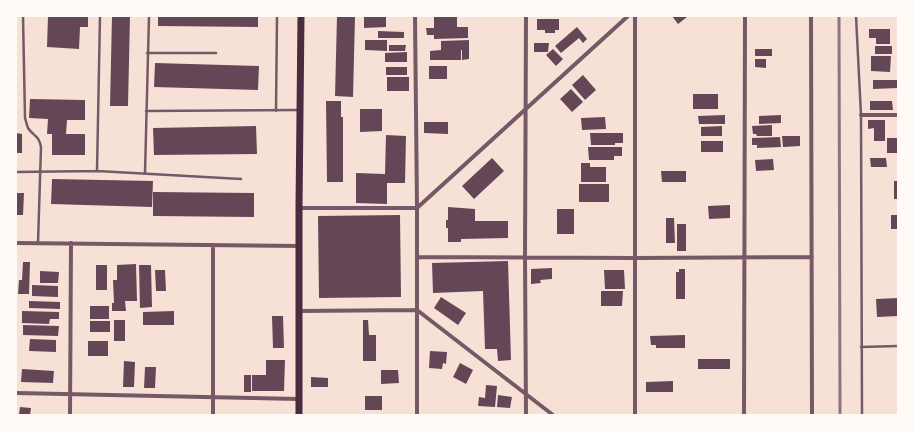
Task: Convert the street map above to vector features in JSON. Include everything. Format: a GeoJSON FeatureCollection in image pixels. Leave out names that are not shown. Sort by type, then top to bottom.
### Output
{"type":"FeatureCollection","features":[{"type":"Feature","properties":{"kind":"main road"},"geometry":{"type":"LineString","coordinates":[[300,415],[299,208],[301,16]]}},
{"type":"Feature","properties":{"kind":"street"},"geometry":{"type":"LineString","coordinates":[[414,16],[418,208],[417,415]]}},
{"type":"Feature","properties":{"kind":"street"},"geometry":{"type":"LineString","coordinates":[[526,16],[526,415]]}},
{"type":"Feature","properties":{"kind":"street"},"geometry":{"type":"LineString","coordinates":[[299,208],[418,208],[628,16]]}},
{"type":"Feature","properties":{"kind":"street"},"geometry":{"type":"LineString","coordinates":[[634,415],[635,16]]}},
{"type":"Feature","properties":{"kind":"street"},"geometry":{"type":"LineString","coordinates":[[744,415],[745,16]]}},
{"type":"Feature","properties":{"kind":"street"},"geometry":{"type":"LineString","coordinates":[[811,16],[812,415]]}},
{"type":"Feature","properties":{"kind":"street"},"geometry":{"type":"LineString","coordinates":[[861,115],[898,115]]}},
{"type":"Feature","properties":{"kind":"street"},"geometry":{"type":"LineString","coordinates":[[16,243],[299,246]]}},
{"type":"Feature","properties":{"kind":"street"},"geometry":{"type":"LineString","coordinates":[[70,415],[71,243]]}},
{"type":"Feature","properties":{"kind":"street"},"geometry":{"type":"LineString","coordinates":[[213,245],[213,415]]}},
{"type":"Feature","properties":{"kind":"street"},"geometry":{"type":"LineString","coordinates":[[417,257],[812,257]]}},
{"type":"Feature","properties":{"kind":"street"},"geometry":{"type":"LineString","coordinates":[[299,310],[417,310],[553,415]]}},
{"type":"Feature","properties":{"kind":"street"},"geometry":{"type":"LineString","coordinates":[[16,393],[300,399]]}},
{"type":"Feature","properties":{"kind":"lane"},"geometry":{"type":"LineString","coordinates":[[23,16],[25,118],[29,130],[37,136],[41,147],[39,172],[38,243]]}},
{"type":"Feature","properties":{"kind":"lane"},"geometry":{"type":"LineString","coordinates":[[97,171],[100,16]]}},
{"type":"Feature","properties":{"kind":"lane"},"geometry":{"type":"LineString","coordinates":[[145,173],[149,16]]}},
{"type":"Feature","properties":{"kind":"lane"},"geometry":{"type":"LineString","coordinates":[[276,110],[277,16]]}},
{"type":"Feature","properties":{"kind":"lane"},"geometry":{"type":"LineString","coordinates":[[856,16],[861,115],[862,415]]}},
{"type":"Feature","properties":{"kind":"lane"},"geometry":{"type":"LineString","coordinates":[[147,53],[216,53]]}},
{"type":"Feature","properties":{"kind":"lane"},"geometry":{"type":"LineString","coordinates":[[146,111],[300,110]]}},
{"type":"Feature","properties":{"kind":"lane"},"geometry":{"type":"LineString","coordinates":[[16,172],[97,171],[241,179]]}},
{"type":"Feature","properties":{"kind":"lane"},"geometry":{"type":"LineString","coordinates":[[861,347],[898,346]]}},
{"type":"Feature","properties":{"kind":"building"},"geometry":{"type":"Polygon","coordinates":[[[48,16],[88,16],[88,27],[80,27],[79,49],[47,47],[48,16]]]}},
{"type":"Feature","properties":{"kind":"building"},"geometry":{"type":"Polygon","coordinates":[[[112,16],[130,16],[128,106],[110,106],[112,16]]]}},
{"type":"Feature","properties":{"kind":"building"},"geometry":{"type":"Polygon","coordinates":[[[158,16],[258,16],[258,27],[158,26],[158,16]]]}},
{"type":"Feature","properties":{"kind":"building"},"geometry":{"type":"Polygon","coordinates":[[[337,16],[355,16],[353,97],[335,96],[337,16]]]}},
{"type":"Feature","properties":{"kind":"building"},"geometry":{"type":"Polygon","coordinates":[[[364,16],[386,16],[386,27],[364,28],[364,16]]]}},
{"type":"Feature","properties":{"kind":"building"},"geometry":{"type":"Polygon","coordinates":[[[457,16],[457,27],[468,27],[468,38],[434,39],[434,35],[427,35],[426,28],[434,28],[434,17],[457,16]]]}},
{"type":"Feature","properties":{"kind":"building"},"geometry":{"type":"Polygon","coordinates":[[[672,16],[686,16],[687,17],[678,24],[672,16]]]}},
{"type":"Feature","properties":{"kind":"building"},"geometry":{"type":"Polygon","coordinates":[[[537,19],[559,19],[559,30],[555,30],[555,33],[545,33],[545,30],[537,30],[537,19]]]}},
{"type":"Feature","properties":{"kind":"building"},"geometry":{"type":"Polygon","coordinates":[[[577,27],[587,39],[583,43],[579,38],[561,53],[555,46],[577,27]]]}},
{"type":"Feature","properties":{"kind":"building"},"geometry":{"type":"Polygon","coordinates":[[[869,29],[890,29],[890,44],[876,44],[876,38],[869,38],[869,29]]]}},
{"type":"Feature","properties":{"kind":"building"},"geometry":{"type":"Polygon","coordinates":[[[378,31],[404,32],[404,38],[378,38],[378,31]]]}},
{"type":"Feature","properties":{"kind":"building"},"geometry":{"type":"Polygon","coordinates":[[[365,40],[387,40],[387,51],[365,50],[365,40]]]}},
{"type":"Feature","properties":{"kind":"building"},"geometry":{"type":"Polygon","coordinates":[[[469,40],[469,59],[462,60],[461,50],[461,60],[430,60],[430,51],[441,50],[441,41],[469,40]]]}},
{"type":"Feature","properties":{"kind":"building"},"geometry":{"type":"Polygon","coordinates":[[[534,43],[549,43],[548,52],[534,52],[534,43]]]}},
{"type":"Feature","properties":{"kind":"building"},"geometry":{"type":"Polygon","coordinates":[[[389,45],[406,45],[405,51],[389,51],[389,45]]]}},
{"type":"Feature","properties":{"kind":"building"},"geometry":{"type":"Polygon","coordinates":[[[875,46],[892,46],[892,54],[875,54],[875,46]]]}},
{"type":"Feature","properties":{"kind":"building"},"geometry":{"type":"Polygon","coordinates":[[[553,49],[563,59],[556,66],[546,55],[553,49]]]}},
{"type":"Feature","properties":{"kind":"building"},"geometry":{"type":"Polygon","coordinates":[[[755,49],[772,49],[772,56],[755,56],[755,49]]]}},
{"type":"Feature","properties":{"kind":"building"},"geometry":{"type":"Polygon","coordinates":[[[407,52],[407,62],[385,62],[385,53],[407,52]]]}},
{"type":"Feature","properties":{"kind":"building"},"geometry":{"type":"Polygon","coordinates":[[[871,56],[891,56],[890,72],[871,71],[871,56]]]}},
{"type":"Feature","properties":{"kind":"building"},"geometry":{"type":"Polygon","coordinates":[[[755,59],[766,59],[766,68],[755,67],[755,59]]]}},
{"type":"Feature","properties":{"kind":"building"},"geometry":{"type":"Polygon","coordinates":[[[155,63],[259,66],[258,90],[154,87],[155,63]]]}},
{"type":"Feature","properties":{"kind":"building"},"geometry":{"type":"Polygon","coordinates":[[[429,66],[447,66],[447,79],[429,79],[429,66]]]}},
{"type":"Feature","properties":{"kind":"building"},"geometry":{"type":"Polygon","coordinates":[[[386,67],[407,67],[407,75],[386,75],[386,67]]]}},
{"type":"Feature","properties":{"kind":"building"},"geometry":{"type":"Polygon","coordinates":[[[583,75],[596,90],[585,100],[572,85],[583,75]]]}},
{"type":"Feature","properties":{"kind":"building"},"geometry":{"type":"Polygon","coordinates":[[[387,77],[409,77],[409,91],[387,91],[387,77]]]}},
{"type":"Feature","properties":{"kind":"building"},"geometry":{"type":"Polygon","coordinates":[[[873,80],[898,80],[898,88],[873,89],[873,80]]]}},
{"type":"Feature","properties":{"kind":"building"},"geometry":{"type":"Polygon","coordinates":[[[571,89],[583,102],[572,112],[560,99],[571,89]]]}},
{"type":"Feature","properties":{"kind":"building"},"geometry":{"type":"Polygon","coordinates":[[[693,94],[718,94],[718,109],[693,109],[693,94]]]}},
{"type":"Feature","properties":{"kind":"building"},"geometry":{"type":"Polygon","coordinates":[[[30,99],[85,100],[85,120],[67,120],[66,134],[85,134],[85,155],[52,155],[52,134],[47,134],[48,119],[29,118],[30,99]]]}},
{"type":"Feature","properties":{"kind":"building"},"geometry":{"type":"Polygon","coordinates":[[[326,101],[341,101],[341,117],[343,117],[343,182],[327,182],[326,101]]]}},
{"type":"Feature","properties":{"kind":"building"},"geometry":{"type":"Polygon","coordinates":[[[870,101],[892,101],[893,110],[870,110],[870,101]]]}},
{"type":"Feature","properties":{"kind":"building"},"geometry":{"type":"Polygon","coordinates":[[[360,109],[382,109],[382,131],[360,132],[360,109]]]}},
{"type":"Feature","properties":{"kind":"building"},"geometry":{"type":"Polygon","coordinates":[[[725,115],[725,124],[699,124],[698,116],[725,115]]]}},
{"type":"Feature","properties":{"kind":"building"},"geometry":{"type":"Polygon","coordinates":[[[781,115],[781,123],[759,124],[759,116],[781,115]]]}},
{"type":"Feature","properties":{"kind":"building"},"geometry":{"type":"Polygon","coordinates":[[[605,117],[606,129],[582,130],[581,118],[605,117]]]}},
{"type":"Feature","properties":{"kind":"building"},"geometry":{"type":"Polygon","coordinates":[[[868,120],[885,120],[885,141],[874,141],[874,128],[868,129],[868,120]]]}},
{"type":"Feature","properties":{"kind":"building"},"geometry":{"type":"Polygon","coordinates":[[[424,122],[448,122],[448,134],[424,133],[424,122]]]}},
{"type":"Feature","properties":{"kind":"building"},"geometry":{"type":"Polygon","coordinates":[[[772,125],[772,136],[757,136],[756,134],[753,134],[752,126],[772,125]]]}},
{"type":"Feature","properties":{"kind":"building"},"geometry":{"type":"Polygon","coordinates":[[[256,126],[257,154],[154,155],[153,128],[256,126]]]}},
{"type":"Feature","properties":{"kind":"building"},"geometry":{"type":"Polygon","coordinates":[[[722,126],[722,136],[701,136],[701,127],[722,126]]]}},
{"type":"Feature","properties":{"kind":"building"},"geometry":{"type":"Polygon","coordinates":[[[16,133],[22,134],[22,153],[16,153],[16,133]]]}},
{"type":"Feature","properties":{"kind":"building"},"geometry":{"type":"Polygon","coordinates":[[[590,133],[623,133],[623,143],[615,143],[615,145],[591,145],[590,133]]]}},
{"type":"Feature","properties":{"kind":"building"},"geometry":{"type":"Polygon","coordinates":[[[386,135],[406,136],[405,183],[387,183],[387,204],[356,203],[356,173],[385,174],[386,135]]]}},
{"type":"Feature","properties":{"kind":"building"},"geometry":{"type":"Polygon","coordinates":[[[782,136],[800,136],[800,146],[783,147],[782,136]]]}},
{"type":"Feature","properties":{"kind":"building"},"geometry":{"type":"Polygon","coordinates":[[[780,137],[781,147],[757,148],[757,145],[752,145],[752,138],[780,137]]]}},
{"type":"Feature","properties":{"kind":"building"},"geometry":{"type":"Polygon","coordinates":[[[887,138],[898,138],[898,153],[887,153],[887,138]]]}},
{"type":"Feature","properties":{"kind":"building"},"geometry":{"type":"Polygon","coordinates":[[[701,141],[723,141],[723,152],[701,152],[701,141]]]}},
{"type":"Feature","properties":{"kind":"building"},"geometry":{"type":"Polygon","coordinates":[[[588,147],[622,147],[622,156],[614,156],[614,160],[589,160],[588,147]]]}},
{"type":"Feature","properties":{"kind":"building"},"geometry":{"type":"Polygon","coordinates":[[[492,158],[504,171],[474,199],[462,186],[492,158]]]}},
{"type":"Feature","properties":{"kind":"building"},"geometry":{"type":"Polygon","coordinates":[[[870,158],[886,158],[887,167],[871,167],[870,158]]]}},
{"type":"Feature","properties":{"kind":"building"},"geometry":{"type":"Polygon","coordinates":[[[773,159],[774,170],[756,171],[755,160],[773,159]]]}},
{"type":"Feature","properties":{"kind":"building"},"geometry":{"type":"Polygon","coordinates":[[[581,163],[590,163],[590,167],[606,167],[606,182],[581,182],[581,163]]]}},
{"type":"Feature","properties":{"kind":"building"},"geometry":{"type":"Polygon","coordinates":[[[661,171],[686,171],[686,182],[662,182],[661,171]]]}},
{"type":"Feature","properties":{"kind":"building"},"geometry":{"type":"Polygon","coordinates":[[[52,179],[153,181],[152,207],[51,204],[52,179]]]}},
{"type":"Feature","properties":{"kind":"building"},"geometry":{"type":"Polygon","coordinates":[[[894,181],[898,181],[898,199],[894,199],[894,181]]]}},
{"type":"Feature","properties":{"kind":"building"},"geometry":{"type":"Polygon","coordinates":[[[579,184],[609,184],[609,202],[579,202],[579,184]]]}},
{"type":"Feature","properties":{"kind":"building"},"geometry":{"type":"Polygon","coordinates":[[[153,192],[254,193],[254,217],[153,216],[153,192]]]}},
{"type":"Feature","properties":{"kind":"building"},"geometry":{"type":"Polygon","coordinates":[[[16,193],[24,193],[23,215],[16,215],[16,193]]]}},
{"type":"Feature","properties":{"kind":"building"},"geometry":{"type":"Polygon","coordinates":[[[730,205],[730,218],[709,219],[708,206],[730,205]]]}},
{"type":"Feature","properties":{"kind":"building"},"geometry":{"type":"Polygon","coordinates":[[[448,207],[475,209],[475,221],[508,221],[508,238],[461,239],[461,242],[448,242],[448,228],[446,228],[446,220],[448,220],[448,207]]]}},
{"type":"Feature","properties":{"kind":"building"},"geometry":{"type":"Polygon","coordinates":[[[557,209],[574,209],[574,234],[557,234],[557,209]]]}},
{"type":"Feature","properties":{"kind":"building"},"geometry":{"type":"Polygon","coordinates":[[[400,215],[401,297],[319,298],[318,216],[400,215]]]}},
{"type":"Feature","properties":{"kind":"building"},"geometry":{"type":"Polygon","coordinates":[[[891,215],[898,215],[898,229],[891,229],[891,215]]]}},
{"type":"Feature","properties":{"kind":"building"},"geometry":{"type":"Polygon","coordinates":[[[666,218],[674,218],[675,243],[666,243],[666,218]]]}},
{"type":"Feature","properties":{"kind":"building"},"geometry":{"type":"Polygon","coordinates":[[[677,224],[686,224],[686,251],[677,251],[677,224]]]}},
{"type":"Feature","properties":{"kind":"building"},"geometry":{"type":"Polygon","coordinates":[[[508,261],[511,360],[498,361],[497,349],[485,349],[483,291],[433,293],[432,263],[508,261]]]}},
{"type":"Feature","properties":{"kind":"building"},"geometry":{"type":"Polygon","coordinates":[[[23,262],[30,262],[29,294],[18,294],[19,280],[22,280],[23,262]]]}},
{"type":"Feature","properties":{"kind":"building"},"geometry":{"type":"Polygon","coordinates":[[[136,264],[137,301],[125,301],[126,311],[112,311],[112,303],[114,303],[113,280],[117,280],[117,265],[136,264]]]}},
{"type":"Feature","properties":{"kind":"building"},"geometry":{"type":"Polygon","coordinates":[[[96,265],[107,265],[107,290],[96,290],[96,265]]]}},
{"type":"Feature","properties":{"kind":"building"},"geometry":{"type":"Polygon","coordinates":[[[139,265],[151,265],[152,307],[140,308],[139,265]]]}},
{"type":"Feature","properties":{"kind":"building"},"geometry":{"type":"Polygon","coordinates":[[[552,268],[552,279],[540,280],[541,283],[531,284],[531,269],[552,268]]]}},
{"type":"Feature","properties":{"kind":"building"},"geometry":{"type":"Polygon","coordinates":[[[679,269],[685,269],[685,299],[676,299],[676,272],[679,272],[679,269]]]}},
{"type":"Feature","properties":{"kind":"building"},"geometry":{"type":"Polygon","coordinates":[[[155,270],[165,270],[166,291],[156,291],[155,270]]]}},
{"type":"Feature","properties":{"kind":"building"},"geometry":{"type":"Polygon","coordinates":[[[604,270],[624,270],[625,289],[605,289],[604,270]]]}},
{"type":"Feature","properties":{"kind":"building"},"geometry":{"type":"Polygon","coordinates":[[[40,271],[59,272],[58,283],[40,283],[40,271]]]}},
{"type":"Feature","properties":{"kind":"building"},"geometry":{"type":"Polygon","coordinates":[[[32,285],[58,286],[58,297],[32,296],[32,285]]]}},
{"type":"Feature","properties":{"kind":"building"},"geometry":{"type":"Polygon","coordinates":[[[601,291],[623,291],[622,306],[601,306],[601,291]]]}},
{"type":"Feature","properties":{"kind":"building"},"geometry":{"type":"Polygon","coordinates":[[[441,297],[466,313],[458,325],[434,308],[441,297]]]}},
{"type":"Feature","properties":{"kind":"building"},"geometry":{"type":"Polygon","coordinates":[[[898,298],[898,316],[877,317],[876,299],[898,298]]]}},
{"type":"Feature","properties":{"kind":"building"},"geometry":{"type":"Polygon","coordinates":[[[29,301],[60,302],[60,309],[29,308],[29,301]]]}},
{"type":"Feature","properties":{"kind":"building"},"geometry":{"type":"Polygon","coordinates":[[[90,306],[109,306],[109,319],[90,319],[90,306]]]}},
{"type":"Feature","properties":{"kind":"building"},"geometry":{"type":"Polygon","coordinates":[[[22,311],[59,312],[59,319],[50,319],[49,324],[22,323],[22,311]]]}},
{"type":"Feature","properties":{"kind":"building"},"geometry":{"type":"Polygon","coordinates":[[[174,311],[174,325],[143,325],[143,312],[174,311]]]}},
{"type":"Feature","properties":{"kind":"building"},"geometry":{"type":"Polygon","coordinates":[[[272,316],[283,316],[284,348],[273,348],[272,316]]]}},
{"type":"Feature","properties":{"kind":"building"},"geometry":{"type":"Polygon","coordinates":[[[114,320],[125,320],[125,341],[114,341],[114,320]]]}},
{"type":"Feature","properties":{"kind":"building"},"geometry":{"type":"Polygon","coordinates":[[[363,320],[368,320],[369,335],[376,335],[376,361],[363,361],[363,320]]]}},
{"type":"Feature","properties":{"kind":"building"},"geometry":{"type":"Polygon","coordinates":[[[90,321],[110,321],[110,332],[90,332],[90,321]]]}},
{"type":"Feature","properties":{"kind":"building"},"geometry":{"type":"Polygon","coordinates":[[[23,325],[59,326],[58,336],[23,335],[23,325]]]}},
{"type":"Feature","properties":{"kind":"building"},"geometry":{"type":"Polygon","coordinates":[[[685,335],[685,348],[656,348],[656,345],[651,345],[650,336],[685,335]]]}},
{"type":"Feature","properties":{"kind":"building"},"geometry":{"type":"Polygon","coordinates":[[[30,339],[56,340],[56,352],[29,351],[30,339]]]}},
{"type":"Feature","properties":{"kind":"building"},"geometry":{"type":"Polygon","coordinates":[[[88,341],[108,341],[108,356],[88,356],[88,341]]]}},
{"type":"Feature","properties":{"kind":"building"},"geometry":{"type":"Polygon","coordinates":[[[430,351],[447,352],[446,364],[443,363],[442,369],[429,368],[430,351]]]}},
{"type":"Feature","properties":{"kind":"building"},"geometry":{"type":"Polygon","coordinates":[[[698,359],[730,359],[730,369],[698,369],[698,359]]]}},
{"type":"Feature","properties":{"kind":"building"},"geometry":{"type":"Polygon","coordinates":[[[266,360],[285,360],[284,391],[252,391],[252,375],[266,375],[266,360]]]}},
{"type":"Feature","properties":{"kind":"building"},"geometry":{"type":"Polygon","coordinates":[[[124,361],[135,362],[134,387],[123,387],[124,361]]]}},
{"type":"Feature","properties":{"kind":"building"},"geometry":{"type":"Polygon","coordinates":[[[460,363],[473,370],[466,384],[453,377],[460,363]]]}},
{"type":"Feature","properties":{"kind":"building"},"geometry":{"type":"Polygon","coordinates":[[[145,367],[156,367],[155,388],[144,388],[145,367]]]}},
{"type":"Feature","properties":{"kind":"building"},"geometry":{"type":"Polygon","coordinates":[[[22,369],[54,371],[53,383],[21,382],[22,369]]]}},
{"type":"Feature","properties":{"kind":"building"},"geometry":{"type":"Polygon","coordinates":[[[381,370],[398,370],[399,383],[381,384],[381,370]]]}},
{"type":"Feature","properties":{"kind":"building"},"geometry":{"type":"Polygon","coordinates":[[[244,375],[251,375],[251,392],[244,392],[244,375]]]}},
{"type":"Feature","properties":{"kind":"building"},"geometry":{"type":"Polygon","coordinates":[[[311,377],[328,378],[328,387],[311,387],[311,377]]]}},
{"type":"Feature","properties":{"kind":"building"},"geometry":{"type":"Polygon","coordinates":[[[673,381],[673,392],[646,392],[646,382],[673,381]]]}},
{"type":"Feature","properties":{"kind":"building"},"geometry":{"type":"Polygon","coordinates":[[[486,385],[497,386],[495,407],[478,406],[479,397],[485,398],[486,385]]]}},
{"type":"Feature","properties":{"kind":"building"},"geometry":{"type":"Polygon","coordinates":[[[498,395],[512,397],[510,408],[497,407],[498,395]]]}},
{"type":"Feature","properties":{"kind":"building"},"geometry":{"type":"Polygon","coordinates":[[[365,396],[382,396],[382,410],[365,410],[365,396]]]}},
{"type":"Feature","properties":{"kind":"building"},"geometry":{"type":"Polygon","coordinates":[[[20,407],[31,408],[30,415],[19,415],[20,407]]]}},
{"type":"Feature","properties":{"kind":"railway"},"geometry":{"type":"LineString","coordinates":[[839,16],[840,415]]}}]}
